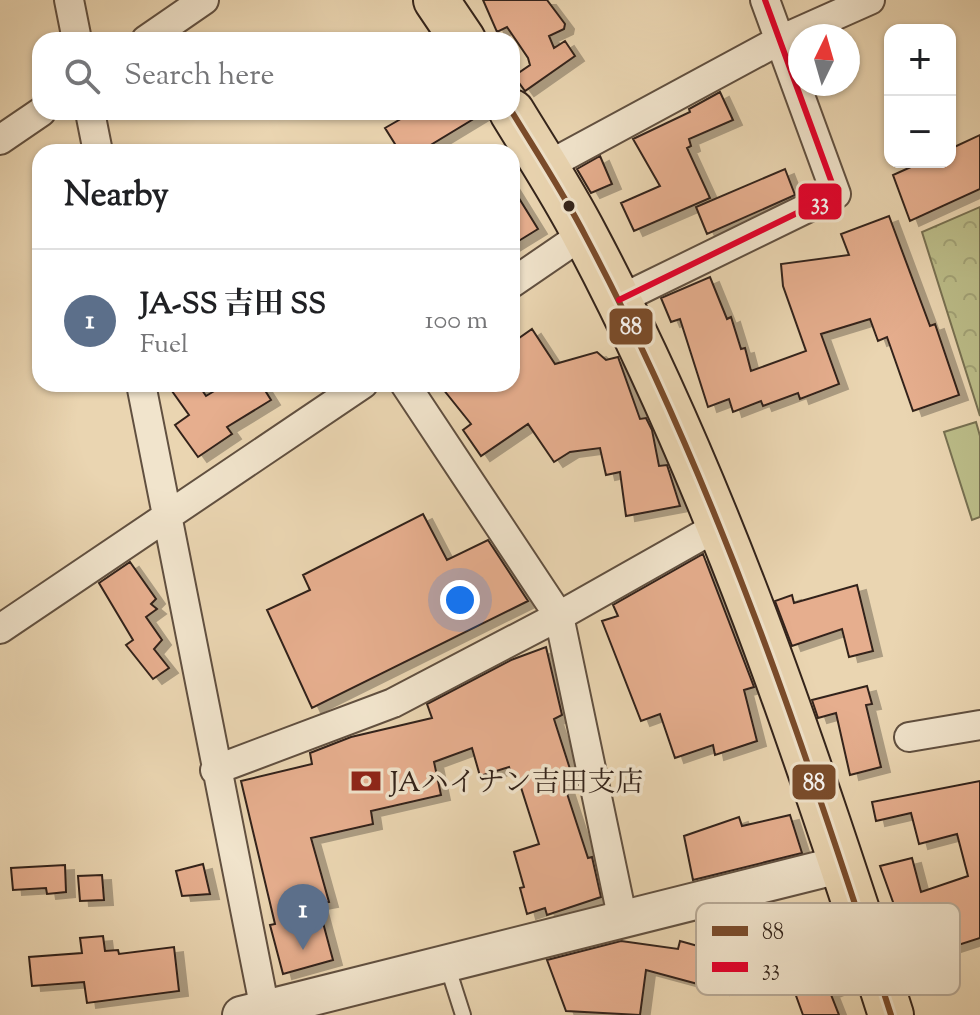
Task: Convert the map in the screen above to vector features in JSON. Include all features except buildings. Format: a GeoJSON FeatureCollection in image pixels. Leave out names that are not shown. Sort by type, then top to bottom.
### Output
{"type":"FeatureCollection","features":[{"type":"Feature","properties":{"kind":"main road"},"geometry":{"type":"LineString","coordinates":[[436,0],[458,32]]}},
{"type":"Feature","properties":{"kind":"main road"},"geometry":{"type":"LineString","coordinates":[[517,120],[585,233],[619,300],[720,525],[855,903]]}},
{"type":"Feature","properties":{"kind":"main road"},"geometry":{"type":"LineString","coordinates":[[885,995],[891,1015]]}},
{"type":"Feature","properties":{"kind":"street"},"geometry":{"type":"LineString","coordinates":[[69,0],[75,32]]}},
{"type":"Feature","properties":{"kind":"street"},"geometry":{"type":"LineString","coordinates":[[158,32],[204,0]]}},
{"type":"Feature","properties":{"kind":"street"},"geometry":{"type":"LineString","coordinates":[[619,300],[836,194],[765,0]]}},
{"type":"Feature","properties":{"kind":"street"},"geometry":{"type":"LineString","coordinates":[[545,167],[780,40],[870,0]]}},
{"type":"Feature","properties":{"kind":"street"},"geometry":{"type":"LineString","coordinates":[[0,140],[32,118]]}},
{"type":"Feature","properties":{"kind":"street"},"geometry":{"type":"LineString","coordinates":[[92,120],[96,144]]}},
{"type":"Feature","properties":{"kind":"street"},"geometry":{"type":"LineString","coordinates":[[520,278],[585,233]]}},
{"type":"Feature","properties":{"kind":"street"},"geometry":{"type":"LineString","coordinates":[[143,392],[215,770],[257,1014],[843,864]]}},
{"type":"Feature","properties":{"kind":"street"},"geometry":{"type":"LineString","coordinates":[[0,629],[351,392]]}},
{"type":"Feature","properties":{"kind":"street"},"geometry":{"type":"LineString","coordinates":[[410,392],[559,616],[623,921]]}},
{"type":"Feature","properties":{"kind":"street"},"geometry":{"type":"LineString","coordinates":[[215,770],[393,703],[559,616],[720,525]]}},
{"type":"Feature","properties":{"kind":"street"},"geometry":{"type":"LineString","coordinates":[[909,737],[980,725]]}},
{"type":"Feature","properties":{"kind":"lane"},"geometry":{"type":"LineString","coordinates":[[447,965],[463,1015]]}},
{"type":"Feature","properties":{"kind":"green space"},"geometry":{"type":"Polygon","coordinates":[[[980,207],[980,416],[922,232],[980,207]]]}},
{"type":"Feature","properties":{"kind":"green space"},"geometry":{"type":"Polygon","coordinates":[[[976,422],[980,436],[980,517],[972,520],[944,432],[976,422]]]}},
{"type":"Feature","properties":{"kind":"transit line","name":"33"},"geometry":{"type":"LineString","coordinates":[[619,300],[836,194],[765,0]]}},
{"type":"Feature","properties":{"kind":"transit line","name":"88"},"geometry":{"type":"LineString","coordinates":[[517,120],[578,221],[677,426],[756,619],[854,903]]}},
{"type":"Feature","properties":{"kind":"transit line","name":"88"},"geometry":{"type":"LineString","coordinates":[[884,995],[891,1015]]}},
{"type":"Feature","properties":{"kind":"place","name":"JAハイナン吉田支店"},"geometry":{"type":"Point","coordinates":[366,781]}},
{"type":"Feature","properties":{"kind":"place","name":"JA-SS 吉田 SS"},"geometry":{"type":"Point","coordinates":[303,950]}}]}
